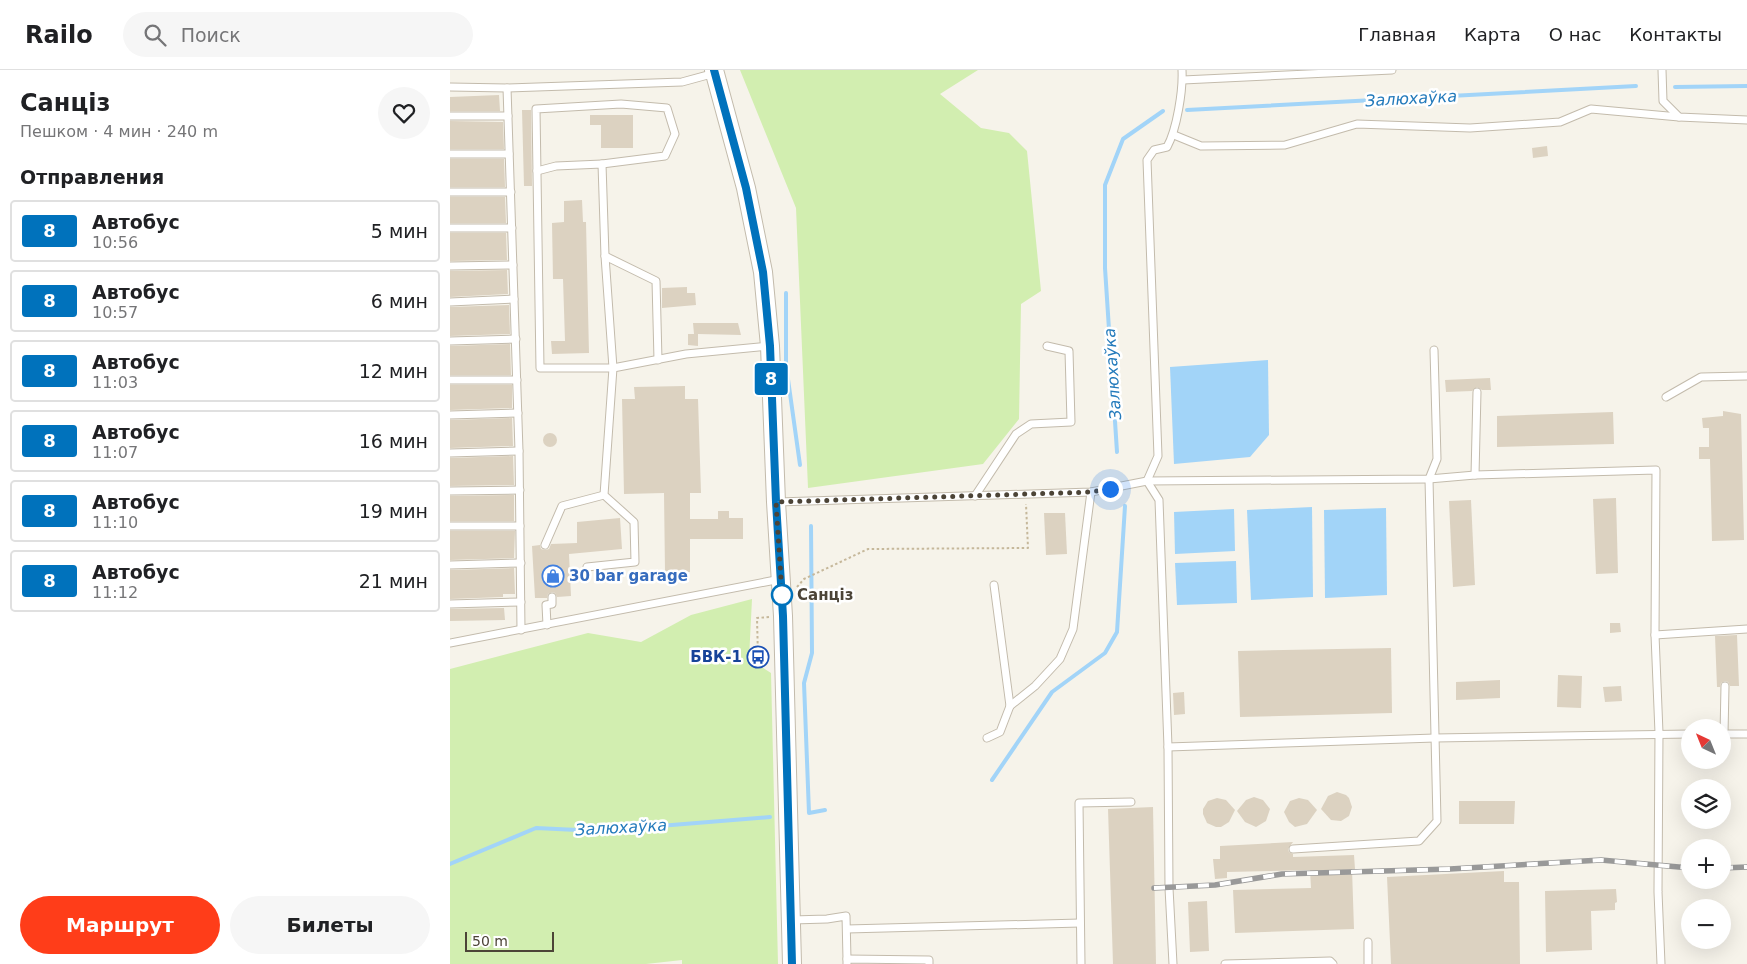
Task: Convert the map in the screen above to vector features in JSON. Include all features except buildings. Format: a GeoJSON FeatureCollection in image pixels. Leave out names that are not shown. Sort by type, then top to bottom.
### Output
{"type":"FeatureCollection","features":[{"type":"Feature","properties":{"kind":"street"},"geometry":{"type":"LineString","coordinates":[[715,71],[746,188],[763,272],[770,346],[776,502],[788,584],[783,616],[792,964]]}},
{"type":"Feature","properties":{"kind":"lane"},"geometry":{"type":"LineString","coordinates":[[1147,482],[1158,456],[1147,160],[1154,150],[1167,147],[1174,135],[1183,80],[1182,70]]}},
{"type":"Feature","properties":{"kind":"lane"},"geometry":{"type":"LineString","coordinates":[[1183,80],[1392,70]]}},
{"type":"Feature","properties":{"kind":"lane"},"geometry":{"type":"LineString","coordinates":[[1662,70],[1663,101],[1679,117]]}},
{"type":"Feature","properties":{"kind":"lane"},"geometry":{"type":"LineString","coordinates":[[450,87],[507,88],[682,82],[715,71]]}},
{"type":"Feature","properties":{"kind":"lane"},"geometry":{"type":"LineString","coordinates":[[507,88],[519,451],[521,630]]}},
{"type":"Feature","properties":{"kind":"lane"},"geometry":{"type":"LineString","coordinates":[[537,171],[556,166],[602,164],[664,156],[675,134],[667,108],[621,104],[536,109],[540,368],[613,368],[686,354],[770,346]]}},
{"type":"Feature","properties":{"kind":"lane"},"geometry":{"type":"LineString","coordinates":[[1174,135],[1200,146],[1285,145],[1357,124],[1470,128],[1560,122],[1591,109],[1679,117],[1747,120]]}},
{"type":"Feature","properties":{"kind":"lane"},"geometry":{"type":"LineString","coordinates":[[450,116],[508,116]]}},
{"type":"Feature","properties":{"kind":"lane"},"geometry":{"type":"LineString","coordinates":[[450,154],[509,154]]}},
{"type":"Feature","properties":{"kind":"lane"},"geometry":{"type":"LineString","coordinates":[[602,164],[605,256],[613,368],[604,495]]}},
{"type":"Feature","properties":{"kind":"lane"},"geometry":{"type":"LineString","coordinates":[[450,192],[510,192]]}},
{"type":"Feature","properties":{"kind":"lane"},"geometry":{"type":"LineString","coordinates":[[450,228],[512,228]]}},
{"type":"Feature","properties":{"kind":"lane"},"geometry":{"type":"LineString","coordinates":[[605,256],[656,281],[658,360]]}},
{"type":"Feature","properties":{"kind":"lane"},"geometry":{"type":"LineString","coordinates":[[450,266],[513,265]]}},
{"type":"Feature","properties":{"kind":"lane"},"geometry":{"type":"LineString","coordinates":[[450,302],[514,299]]}},
{"type":"Feature","properties":{"kind":"lane"},"geometry":{"type":"LineString","coordinates":[[450,340],[516,339]]}},
{"type":"Feature","properties":{"kind":"lane"},"geometry":{"type":"LineString","coordinates":[[975,496],[1016,434],[1031,424],[1070,422],[1069,352],[1047,346]]}},
{"type":"Feature","properties":{"kind":"lane"},"geometry":{"type":"LineString","coordinates":[[1293,849],[1419,841],[1437,821],[1428,479],[1437,459],[1434,350]]}},
{"type":"Feature","properties":{"kind":"lane"},"geometry":{"type":"LineString","coordinates":[[1666,397],[1701,376],[1747,376]]}},
{"type":"Feature","properties":{"kind":"lane"},"geometry":{"type":"LineString","coordinates":[[450,380],[517,380]]}},
{"type":"Feature","properties":{"kind":"lane"},"geometry":{"type":"LineString","coordinates":[[1475,475],[1477,392]]}},
{"type":"Feature","properties":{"kind":"lane"},"geometry":{"type":"LineString","coordinates":[[450,415],[518,413]]}},
{"type":"Feature","properties":{"kind":"lane"},"geometry":{"type":"LineString","coordinates":[[450,453],[519,451]]}},
{"type":"Feature","properties":{"kind":"lane"},"geometry":{"type":"LineString","coordinates":[[776,502],[1091,492],[1147,482],[1428,479],[1475,475],[1656,470],[1655,635],[1659,733],[1658,892],[1661,964]]}},
{"type":"Feature","properties":{"kind":"lane"},"geometry":{"type":"LineString","coordinates":[[1147,482],[1159,500],[1168,747],[1169,888],[1173,964]]}},
{"type":"Feature","properties":{"kind":"lane"},"geometry":{"type":"LineString","coordinates":[[450,491],[520,490]]}},
{"type":"Feature","properties":{"kind":"lane"},"geometry":{"type":"LineString","coordinates":[[1010,706],[1035,686],[1060,659],[1072,629],[1091,492]]}},
{"type":"Feature","properties":{"kind":"lane"},"geometry":{"type":"LineString","coordinates":[[545,545],[562,506],[604,495]]}},
{"type":"Feature","properties":{"kind":"lane"},"geometry":{"type":"LineString","coordinates":[[587,567],[635,562],[634,522],[604,495]]}},
{"type":"Feature","properties":{"kind":"lane"},"geometry":{"type":"LineString","coordinates":[[450,526],[520,526]]}},
{"type":"Feature","properties":{"kind":"lane"},"geometry":{"type":"LineString","coordinates":[[450,565],[520,563]]}},
{"type":"Feature","properties":{"kind":"lane"},"geometry":{"type":"LineString","coordinates":[[450,643],[547,624],[788,584]]}},
{"type":"Feature","properties":{"kind":"lane"},"geometry":{"type":"LineString","coordinates":[[987,738],[1000,732],[1010,706],[994,585]]}},
{"type":"Feature","properties":{"kind":"lane"},"geometry":{"type":"LineString","coordinates":[[547,624],[546,605],[552,604],[552,597]]}},
{"type":"Feature","properties":{"kind":"lane"},"geometry":{"type":"LineString","coordinates":[[450,604],[521,602]]}},
{"type":"Feature","properties":{"kind":"lane"},"geometry":{"type":"LineString","coordinates":[[1655,635],[1747,629]]}},
{"type":"Feature","properties":{"kind":"lane"},"geometry":{"type":"LineString","coordinates":[[1724,719],[1725,686]]}},
{"type":"Feature","properties":{"kind":"lane"},"geometry":{"type":"LineString","coordinates":[[1168,747],[1435,738],[1681,734]]}},
{"type":"Feature","properties":{"kind":"lane"},"geometry":{"type":"LineString","coordinates":[[1731,734],[1747,734]]}},
{"type":"Feature","properties":{"kind":"lane"},"geometry":{"type":"LineString","coordinates":[[1081,964],[1079,804],[1132,802]]}},
{"type":"Feature","properties":{"kind":"lane"},"geometry":{"type":"LineString","coordinates":[[792,920],[827,919],[846,916],[847,961],[929,960],[929,964]]}},
{"type":"Feature","properties":{"kind":"lane"},"geometry":{"type":"LineString","coordinates":[[847,929],[1080,923]]}},
{"type":"Feature","properties":{"kind":"lane"},"geometry":{"type":"LineString","coordinates":[[1368,942],[1368,964]]}},
{"type":"Feature","properties":{"kind":"lane"},"geometry":{"type":"LineString","coordinates":[[1225,964],[1330,961],[1333,964]]}},
{"type":"Feature","properties":{"kind":"path"},"geometry":{"type":"LineString","coordinates":[[788,584],[804,579],[868,549],[1028,548],[1026,494]]}},
{"type":"Feature","properties":{"kind":"path"},"geometry":{"type":"LineString","coordinates":[[758,657],[757,618],[783,616]]}},
{"type":"Feature","properties":{"kind":"green space"},"geometry":{"type":"Polygon","coordinates":[[[740,70],[978,70],[940,94],[981,128],[1009,133],[1027,151],[1041,291],[1021,304],[1019,419],[983,464],[808,488],[796,208],[740,70]]]}},
{"type":"Feature","properties":{"kind":"green space"},"geometry":{"type":"Polygon","coordinates":[[[752,599],[749,659],[771,673],[778,964],[682,964],[682,960],[646,964],[450,964],[450,669],[588,633],[641,642],[691,615],[752,599]]]}},
{"type":"Feature","properties":{"kind":"water"},"geometry":{"type":"Polygon","coordinates":[[[1268,360],[1269,435],[1250,457],[1174,464],[1170,367],[1268,360]]]}},
{"type":"Feature","properties":{"kind":"water"},"geometry":{"type":"Polygon","coordinates":[[[1312,507],[1313,597],[1251,600],[1247,510],[1312,507]]]}},
{"type":"Feature","properties":{"kind":"water"},"geometry":{"type":"Polygon","coordinates":[[[1386,508],[1387,595],[1325,598],[1324,510],[1386,508]]]}},
{"type":"Feature","properties":{"kind":"water"},"geometry":{"type":"Polygon","coordinates":[[[1234,509],[1235,551],[1175,554],[1174,512],[1234,509]]]}},
{"type":"Feature","properties":{"kind":"water"},"geometry":{"type":"Polygon","coordinates":[[[1236,561],[1237,603],[1177,605],[1175,563],[1236,561]]]}},
{"type":"Feature","properties":{"kind":"waterway","name":"Залюхаўка"},"geometry":{"type":"LineString","coordinates":[[1187,110],[1636,86]]}},
{"type":"Feature","properties":{"kind":"waterway","name":"Залюхаўка"},"geometry":{"type":"LineString","coordinates":[[1675,87],[1747,86]]}},
{"type":"Feature","properties":{"kind":"waterway","name":"Залюхаўка"},"geometry":{"type":"LineString","coordinates":[[1117,452],[1105,268],[1105,185],[1123,139],[1163,111]]}},
{"type":"Feature","properties":{"kind":"waterway"},"geometry":{"type":"LineString","coordinates":[[786,293],[786,365],[800,465]]}},
{"type":"Feature","properties":{"kind":"waterway","name":"Залюхаўка"},"geometry":{"type":"LineString","coordinates":[[992,780],[1052,692],[1105,653],[1117,632],[1125,506]]}},
{"type":"Feature","properties":{"kind":"waterway"},"geometry":{"type":"LineString","coordinates":[[811,526],[812,653],[804,683],[809,813],[825,810]]}},
{"type":"Feature","properties":{"kind":"waterway","name":"Залюхаўка"},"geometry":{"type":"LineString","coordinates":[[450,864],[536,828],[598,831],[770,817]]}},
{"type":"Feature","properties":{"kind":"railway"},"geometry":{"type":"LineString","coordinates":[[1154,888],[1215,885],[1282,874],[1450,869],[1601,860],[1681,867]]}},
{"type":"Feature","properties":{"kind":"railway"},"geometry":{"type":"LineString","coordinates":[[1731,868],[1747,867]]}},
{"type":"Feature","properties":{"kind":"bus line","name":"8"},"geometry":{"type":"LineString","coordinates":[[714,70],[746,188],[763,272],[770,346],[776,502],[782,579],[792,964]]}},
{"type":"Feature","properties":{"kind":"place","name":"30 bar garage"},"geometry":{"type":"Point","coordinates":[553,576]}},
{"type":"Feature","properties":{"kind":"place","name":"Санціз"},"geometry":{"type":"Point","coordinates":[782,595]}},
{"type":"Feature","properties":{"kind":"place","name":"БВК-1"},"geometry":{"type":"Point","coordinates":[758,657]}},
{"type":"Feature","properties":{"kind":"route"},"geometry":{"type":"LineString","coordinates":[[782,595],[776,502],[1091,492],[1110,489]]}}]}
